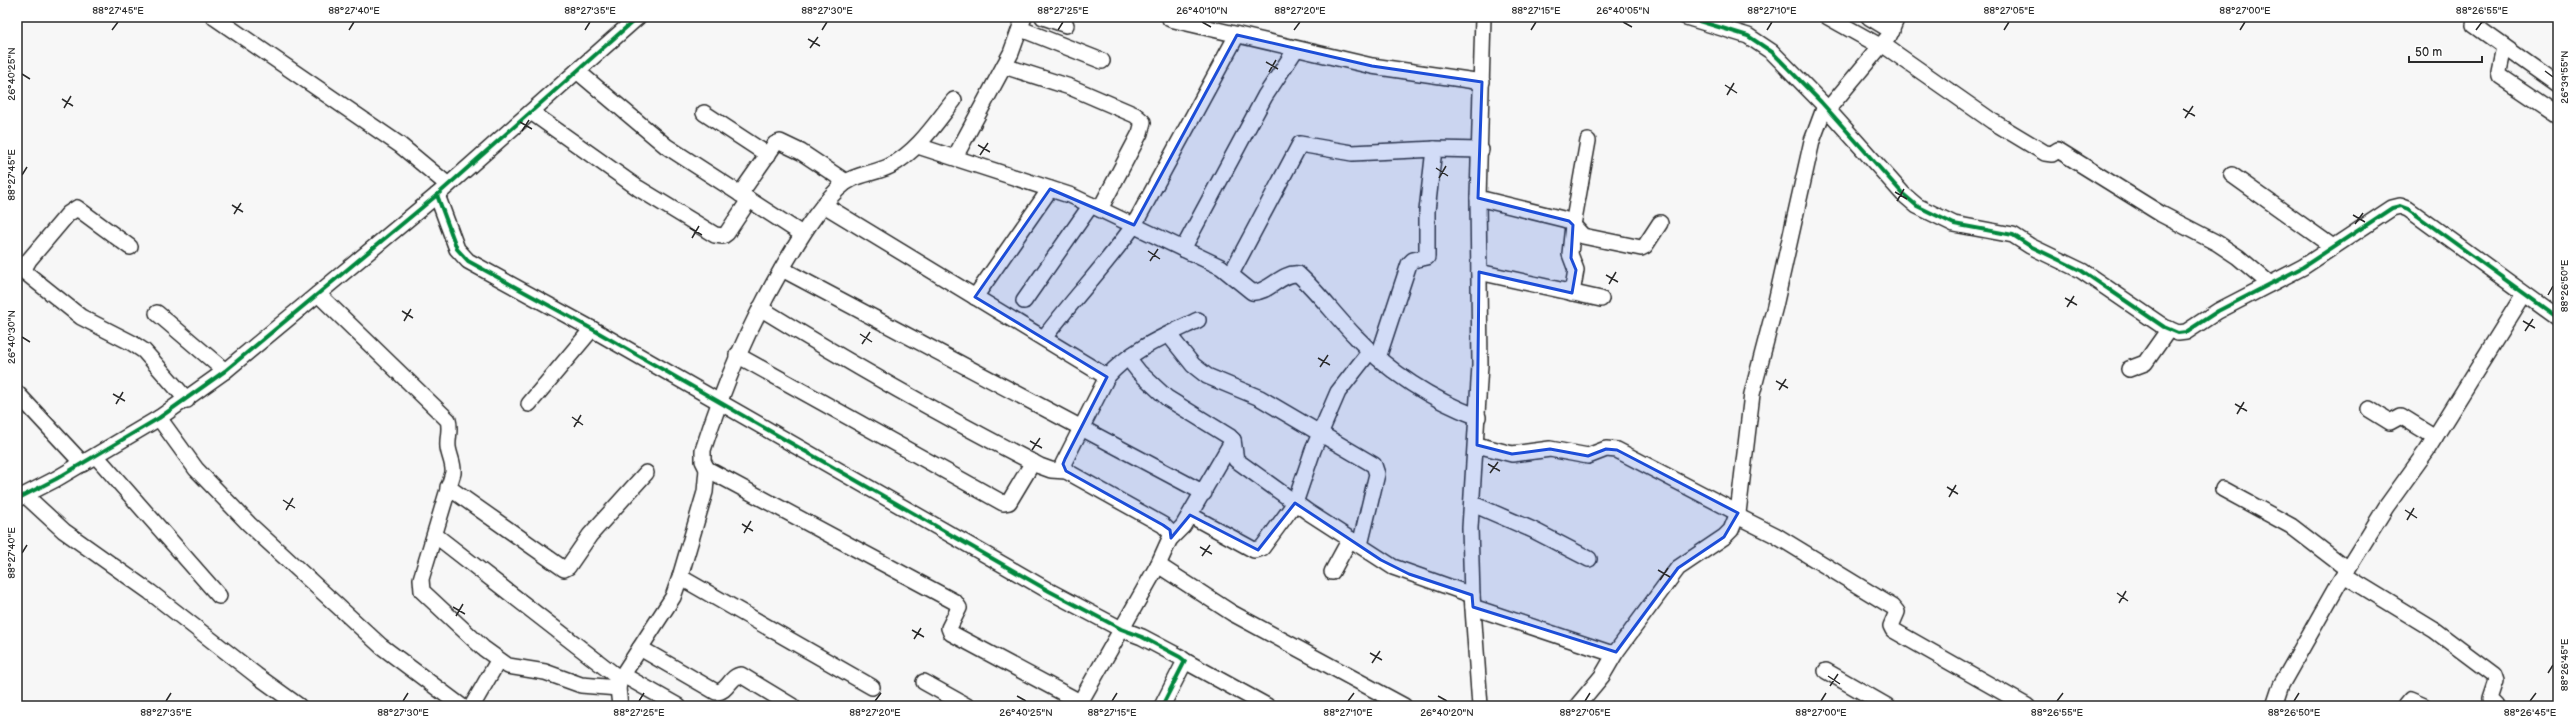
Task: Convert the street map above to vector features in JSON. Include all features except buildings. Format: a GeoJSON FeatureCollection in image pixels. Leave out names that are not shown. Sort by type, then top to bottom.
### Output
{"type":"FeatureCollection","features":[{"type":"Feature","properties":{"kind":"street"},"geometry":{"type":"LineString","coordinates":[[214,17],[400,145],[443,190],[457,249],[468,261],[592,329],[719,403],[1121,629],[1142,637],[1267,706]]}},
{"type":"Feature","properties":{"kind":"street"},"geometry":{"type":"LineString","coordinates":[[300,706],[256,676],[150,592],[64,531],[21,497],[83,464],[159,418],[187,400],[225,371],[443,190],[638,17]]}},
{"type":"Feature","properties":{"kind":"street"},"geometry":{"type":"LineString","coordinates":[[1044,17],[1066,24]]}},
{"type":"Feature","properties":{"kind":"street"},"geometry":{"type":"LineString","coordinates":[[1480,706],[1472,601],[1470,528],[1477,445],[1480,365],[1478,198],[1481,150],[1483,17]]}},
{"type":"Feature","properties":{"kind":"street"},"geometry":{"type":"LineString","coordinates":[[1828,17],[1881,45],[1992,121],[2045,153],[2052,154],[2058,150],[2088,167],[2160,214],[2222,246],[2270,284]]}},
{"type":"Feature","properties":{"kind":"street"},"geometry":{"type":"LineString","coordinates":[[1577,706],[1602,676],[1616,652],[1678,568],[1724,537],[1731,530],[1738,514],[1752,394],[1775,306],[1812,142],[1827,108],[1881,45],[1894,24],[1869,17]]}},
{"type":"Feature","properties":{"kind":"street"},"geometry":{"type":"LineString","coordinates":[[1695,18],[1760,42],[1772,52],[1827,108],[1903,194],[1917,206],[1954,224],[2013,235],[2037,249],[2082,271],[2169,329],[2178,333],[2186,332],[2218,311],[2303,267],[2392,208],[2400,206],[2408,209],[2558,318]]}},
{"type":"Feature","properties":{"kind":"street"},"geometry":{"type":"LineString","coordinates":[[1170,19],[1190,20],[1237,35],[1372,66],[1482,82]]}},
{"type":"Feature","properties":{"kind":"street"},"geometry":{"type":"LineString","coordinates":[[955,157],[1004,66],[1023,23],[1102,61]]}},
{"type":"Feature","properties":{"kind":"street"},"geometry":{"type":"LineString","coordinates":[[2474,25],[2558,85]]}},
{"type":"Feature","properties":{"kind":"street"},"geometry":{"type":"LineString","coordinates":[[1044,338],[1074,298],[1116,251],[1134,225],[1237,35]]}},
{"type":"Feature","properties":{"kind":"street"},"geometry":{"type":"LineString","coordinates":[[2504,47],[2499,71],[2500,76],[2558,115]]}},
{"type":"Feature","properties":{"kind":"street"},"geometry":{"type":"LineString","coordinates":[[1183,249],[1265,96],[1296,49]]}},
{"type":"Feature","properties":{"kind":"street"},"geometry":{"type":"LineString","coordinates":[[1004,66],[1070,87],[1135,115],[1143,122],[1096,207],[1024,301]]}},
{"type":"Feature","properties":{"kind":"street"},"geometry":{"type":"LineString","coordinates":[[577,70],[666,146],[802,234]]}},
{"type":"Feature","properties":{"kind":"street"},"geometry":{"type":"LineString","coordinates":[[620,706],[620,680],[673,597],[680,577],[705,492],[707,469],[703,461],[703,450],[719,403],[737,355],[782,268],[802,234],[824,205],[846,182],[853,177],[889,166],[918,146],[954,100]]}},
{"type":"Feature","properties":{"kind":"street"},"geometry":{"type":"LineString","coordinates":[[531,112],[638,188],[715,235],[724,236],[768,155],[780,142],[801,152],[846,182]]}},
{"type":"Feature","properties":{"kind":"street"},"geometry":{"type":"LineString","coordinates":[[704,113],[768,155]]}},
{"type":"Feature","properties":{"kind":"street"},"geometry":{"type":"LineString","coordinates":[[1572,292],[1576,270],[1570,254],[1573,225],[1588,141]]}},
{"type":"Feature","properties":{"kind":"street"},"geometry":{"type":"LineString","coordinates":[[1231,274],[1300,144],[1352,153],[1434,149],[1481,150]]}},
{"type":"Feature","properties":{"kind":"street"},"geometry":{"type":"LineString","coordinates":[[918,146],[1050,189],[1096,207],[1231,274],[1248,290],[1256,292],[1290,275],[1298,274],[1374,355],[1409,384],[1432,397],[1478,417]]}},
{"type":"Feature","properties":{"kind":"street"},"geometry":{"type":"LineString","coordinates":[[1190,515],[1246,547],[1258,550],[1295,503],[1320,434],[1338,392],[1374,355],[1409,264],[1413,260],[1427,257],[1427,211],[1434,149]]}},
{"type":"Feature","properties":{"kind":"street"},"geometry":{"type":"LineString","coordinates":[[2232,174],[2333,247]]}},
{"type":"Feature","properties":{"kind":"street"},"geometry":{"type":"LineString","coordinates":[[975,297],[1050,189]]}},
{"type":"Feature","properties":{"kind":"street"},"geometry":{"type":"LineString","coordinates":[[1478,198],[1563,219],[1573,225],[1584,236],[1640,248],[1645,246],[1660,223]]}},
{"type":"Feature","properties":{"kind":"street"},"geometry":{"type":"LineString","coordinates":[[824,205],[1107,377]]}},
{"type":"Feature","properties":{"kind":"street"},"geometry":{"type":"LineString","coordinates":[[130,247],[77,208],[68,214],[29,260],[25,267],[26,273],[81,317],[144,351],[187,400]]}},
{"type":"Feature","properties":{"kind":"street"},"geometry":{"type":"LineString","coordinates":[[782,268],[1204,493]]}},
{"type":"Feature","properties":{"kind":"street"},"geometry":{"type":"LineString","coordinates":[[1479,272],[1602,299]]}},
{"type":"Feature","properties":{"kind":"street"},"geometry":{"type":"LineString","coordinates":[[318,294],[448,420],[450,427],[448,447],[454,467],[420,584],[422,591],[498,660],[508,666],[545,672],[581,685],[620,680]]}},
{"type":"Feature","properties":{"kind":"street"},"geometry":{"type":"LineString","coordinates":[[2274,706],[2281,685],[2346,572],[2386,507],[2435,437],[2524,294]]}},
{"type":"Feature","properties":{"kind":"street"},"geometry":{"type":"LineString","coordinates":[[760,308],[851,364],[1033,462],[1051,470],[1066,471],[1163,525],[1170,530],[1171,538]]}},
{"type":"Feature","properties":{"kind":"street"},"geometry":{"type":"LineString","coordinates":[[157,313],[225,371]]}},
{"type":"Feature","properties":{"kind":"street"},"geometry":{"type":"LineString","coordinates":[[1066,471],[1063,464],[1107,377],[1128,358],[1169,334],[1198,320]]}},
{"type":"Feature","properties":{"kind":"street"},"geometry":{"type":"LineString","coordinates":[[529,404],[592,329]]}},
{"type":"Feature","properties":{"kind":"street"},"geometry":{"type":"LineString","coordinates":[[2128,369],[2145,364],[2169,329]]}},
{"type":"Feature","properties":{"kind":"street"},"geometry":{"type":"LineString","coordinates":[[1169,334],[1193,365],[1207,376],[1260,398],[1371,463],[1376,469],[1355,542],[1332,572]]}},
{"type":"Feature","properties":{"kind":"street"},"geometry":{"type":"LineString","coordinates":[[737,355],[1003,503],[1009,502],[1033,462]]}},
{"type":"Feature","properties":{"kind":"street"},"geometry":{"type":"LineString","coordinates":[[1128,358],[1143,376],[1167,398],[1222,430],[1233,440],[1236,460],[1295,503],[1393,567],[1472,601],[1610,652],[1616,652]]}},
{"type":"Feature","properties":{"kind":"street"},"geometry":{"type":"LineString","coordinates":[[17,393],[83,464]]}},
{"type":"Feature","properties":{"kind":"street"},"geometry":{"type":"LineString","coordinates":[[2369,410],[2390,422],[2402,416],[2435,437]]}},
{"type":"Feature","properties":{"kind":"street"},"geometry":{"type":"LineString","coordinates":[[159,418],[196,469],[249,524],[381,646],[461,706]]}},
{"type":"Feature","properties":{"kind":"street"},"geometry":{"type":"LineString","coordinates":[[707,469],[956,602],[959,608],[949,628],[951,633],[1079,704],[1158,565],[1171,538],[1190,515],[1204,493],[1233,440]]}},
{"type":"Feature","properties":{"kind":"street"},"geometry":{"type":"LineString","coordinates":[[1477,445],[1512,454],[1550,449],[1588,456],[1606,449],[1617,450],[1775,535],[1893,607],[1897,612],[1891,626],[1893,630],[2025,705]]}},
{"type":"Feature","properties":{"kind":"street"},"geometry":{"type":"LineString","coordinates":[[96,456],[219,596]]}},
{"type":"Feature","properties":{"kind":"street"},"geometry":{"type":"LineString","coordinates":[[448,487],[564,569],[568,567],[590,535],[646,473]]}},
{"type":"Feature","properties":{"kind":"street"},"geometry":{"type":"LineString","coordinates":[[2223,488],[2291,526],[2346,572],[2434,630],[2494,675],[2496,681],[2490,695],[2492,702],[2497,706]]}},
{"type":"Feature","properties":{"kind":"street"},"geometry":{"type":"LineString","coordinates":[[1472,504],[1533,530],[1589,559]]}},
{"type":"Feature","properties":{"kind":"street"},"geometry":{"type":"LineString","coordinates":[[434,535],[620,680],[678,706]]}},
{"type":"Feature","properties":{"kind":"street"},"geometry":{"type":"LineString","coordinates":[[1158,565],[1250,623],[1404,706]]}},
{"type":"Feature","properties":{"kind":"street"},"geometry":{"type":"LineString","coordinates":[[680,577],[872,687]]}},
{"type":"Feature","properties":{"kind":"street"},"geometry":{"type":"LineString","coordinates":[[640,648],[716,692],[724,690],[735,677],[741,675],[792,706]]}},
{"type":"Feature","properties":{"kind":"street"},"geometry":{"type":"LineString","coordinates":[[472,706],[498,660]]}},
{"type":"Feature","properties":{"kind":"street"},"geometry":{"type":"LineString","coordinates":[[1162,706],[1185,661]]}},
{"type":"Feature","properties":{"kind":"street"},"geometry":{"type":"LineString","coordinates":[[1826,671],[1887,706]]}},
{"type":"Feature","properties":{"kind":"street"},"geometry":{"type":"LineString","coordinates":[[924,682],[967,706]]}},
{"type":"Feature","properties":{"kind":"street"},"geometry":{"type":"LineString","coordinates":[[2405,706],[2410,700],[2413,699],[2424,706]]}},
{"type":"Feature","properties":{"kind":"highlighted area"},"geometry":{"type":"Polygon","coordinates":[[[1237,35],[1372,66],[1482,82],[1478,198],[1569,221],[1573,225],[1571,258],[1576,270],[1572,293],[1479,272],[1477,445],[1512,454],[1550,449],[1588,456],[1606,449],[1617,450],[1738,513],[1724,537],[1678,568],[1616,652],[1473,607],[1472,595],[1409,574],[1381,560],[1295,503],[1258,550],[1190,515],[1171,538],[1170,530],[1163,525],[1066,471],[1063,464],[1065,459],[1107,377],[975,297],[1050,189],[1134,225],[1237,35]]]}},
{"type":"Feature","properties":{"kind":"cycle path"},"geometry":{"type":"LineString","coordinates":[[17,499],[56,479],[159,418],[225,371],[437,195],[638,17]]}},
{"type":"Feature","properties":{"kind":"cycle path"},"geometry":{"type":"LineString","coordinates":[[1686,17],[1748,36],[1772,52],[1821,102],[1903,194],[1917,206],[1954,224],[2013,235],[2030,246],[2082,271],[2164,327],[2178,333],[2186,332],[2218,311],[2303,267],[2392,208],[2400,206],[2408,209],[2558,318]]}},
{"type":"Feature","properties":{"kind":"cycle path"},"geometry":{"type":"LineString","coordinates":[[437,195],[457,249],[468,261],[592,329],[1049,591],[1121,629],[1142,637],[1180,657],[1185,661],[1162,706]]}}]}
